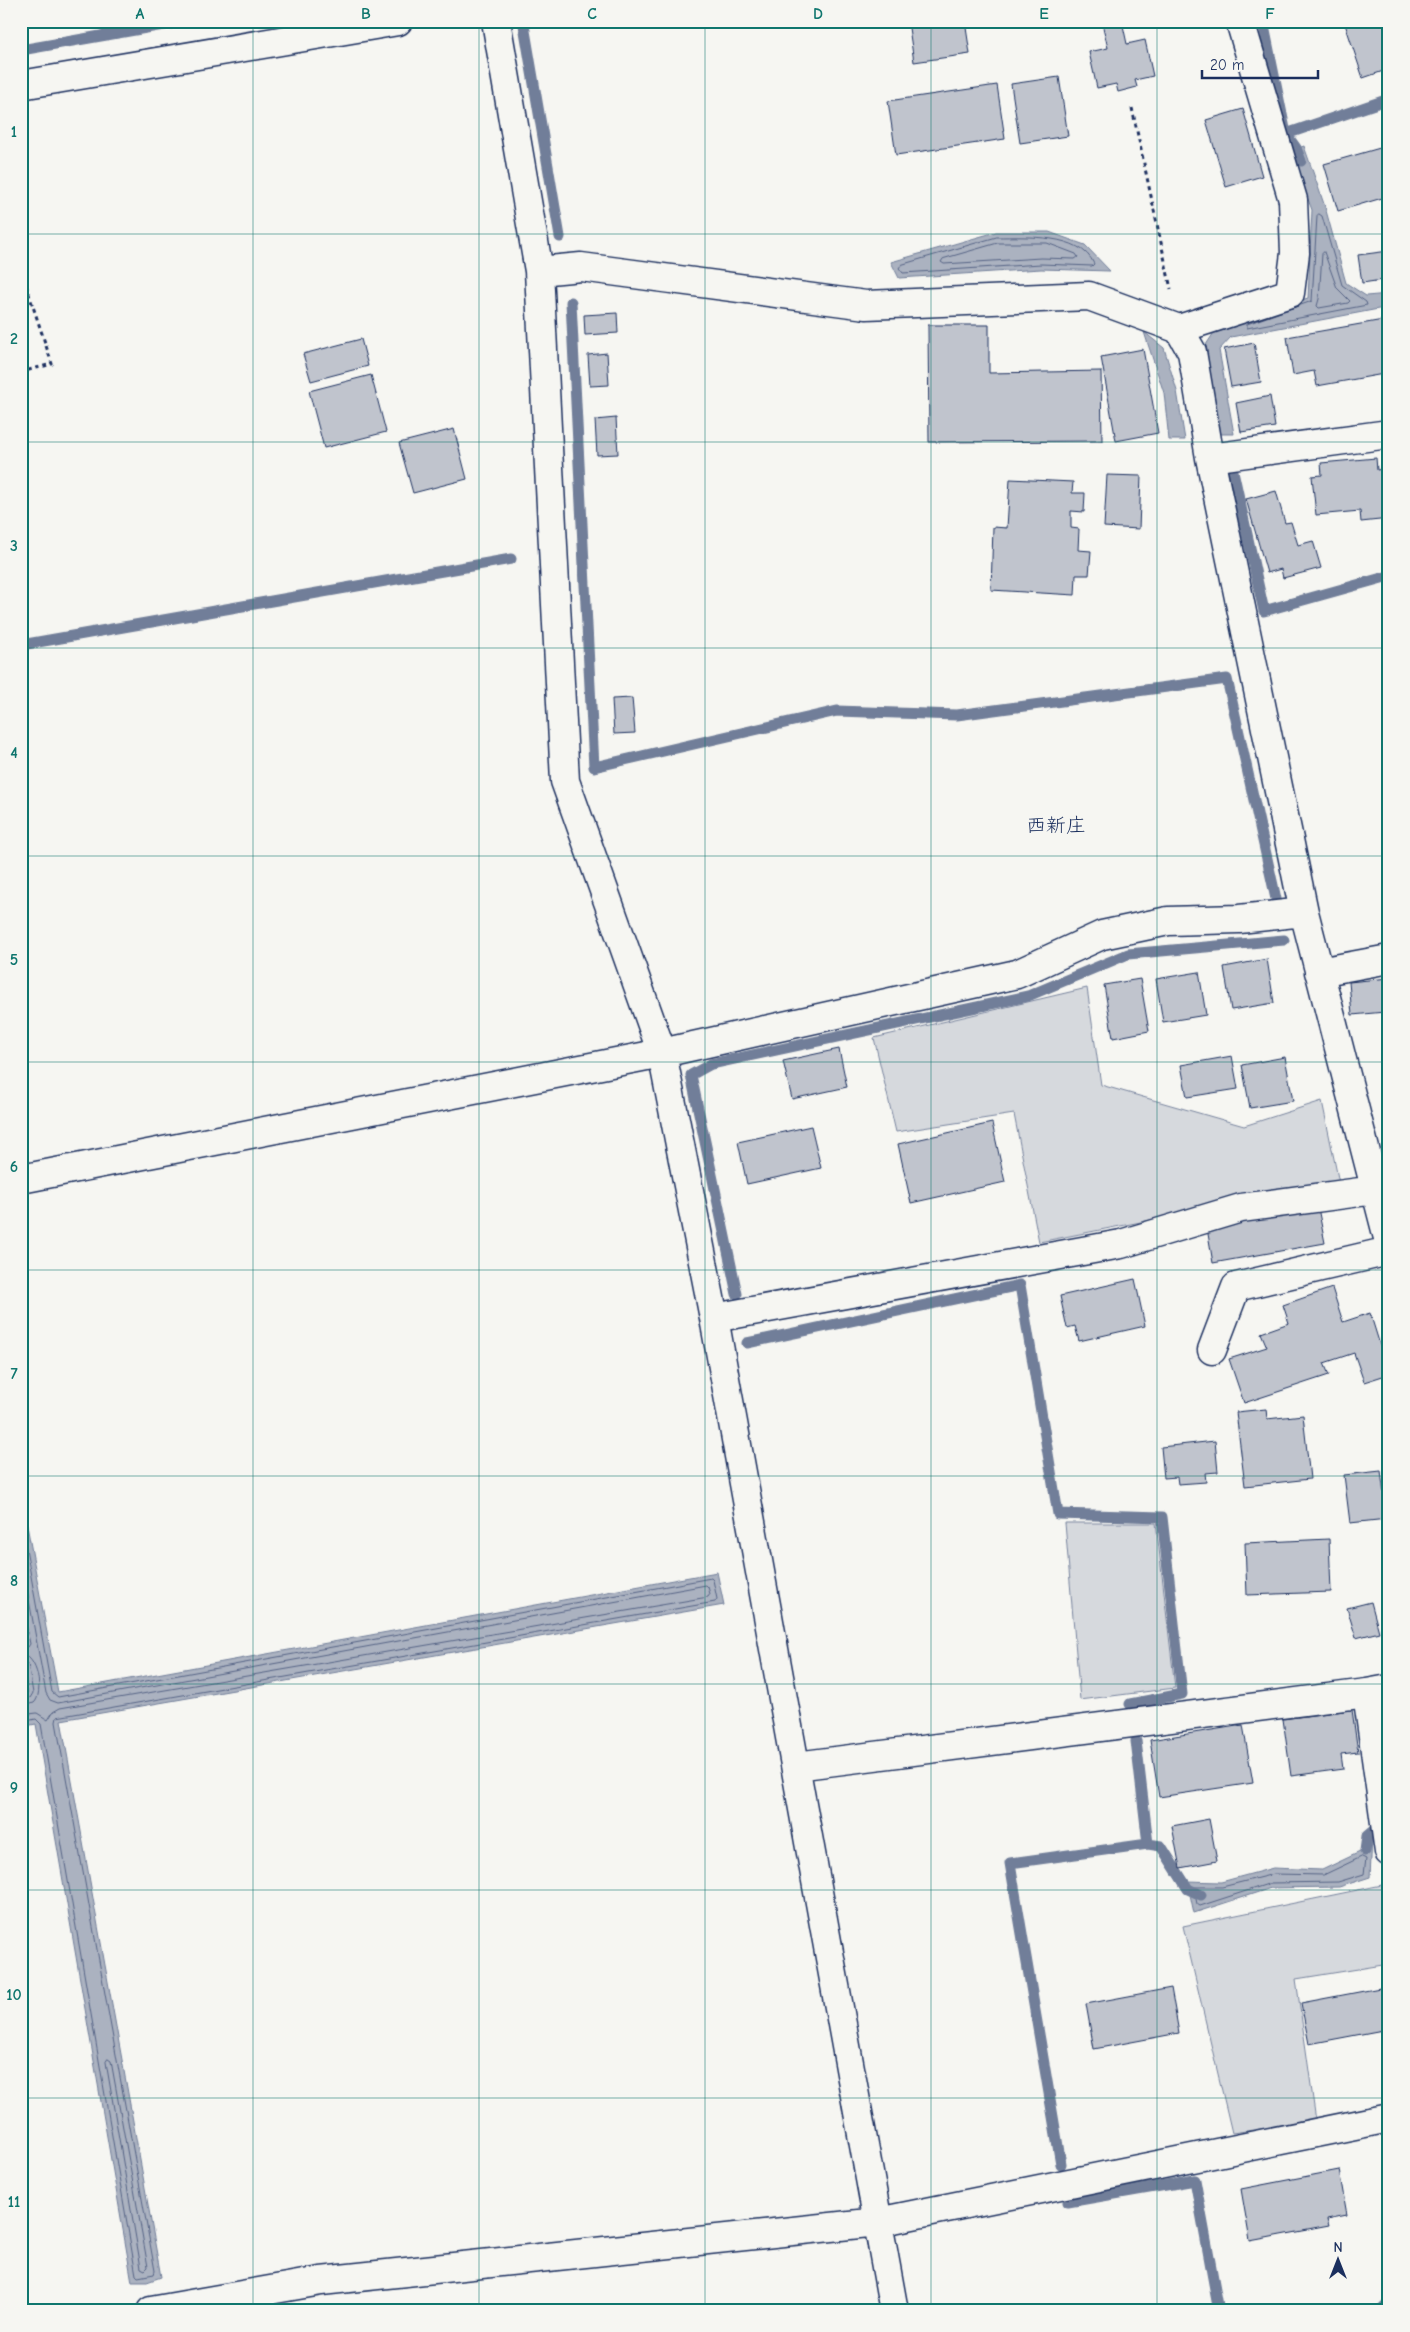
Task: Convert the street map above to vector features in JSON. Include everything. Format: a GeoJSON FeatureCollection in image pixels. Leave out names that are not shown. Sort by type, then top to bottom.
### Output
{"type":"FeatureCollection","features":[{"type":"Feature","properties":{"kind":"street"},"geometry":{"type":"LineString","coordinates":[[21,85],[398,21]]}},
{"type":"Feature","properties":{"kind":"street"},"geometry":{"type":"LineString","coordinates":[[496,21],[539,271],[565,781],[662,1053],[714,1318],[894,2311]]}},
{"type":"Feature","properties":{"kind":"street"},"geometry":{"type":"LineString","coordinates":[[539,271],[581,267],[866,305],[1089,296],[1179,329],[1290,293],[1295,253],[1293,200],[1240,21]]}},
{"type":"Feature","properties":{"kind":"street"},"geometry":{"type":"LineString","coordinates":[[1179,329],[1192,352],[1210,458],[1304,912],[1389,1242]]}},
{"type":"Feature","properties":{"kind":"street"},"geometry":{"type":"LineString","coordinates":[[1210,458],[1389,434]]}},
{"type":"Feature","properties":{"kind":"street"},"geometry":{"type":"LineString","coordinates":[[21,1179],[662,1053],[1017,974],[1102,935],[1168,921],[1239,918],[1304,912]]}},
{"type":"Feature","properties":{"kind":"street"},"geometry":{"type":"LineString","coordinates":[[1319,972],[1389,959]]}},
{"type":"Feature","properties":{"kind":"street"},"geometry":{"type":"LineString","coordinates":[[714,1318],[1121,1244],[1241,1208],[1375,1190]]}},
{"type":"Feature","properties":{"kind":"street"},"geometry":{"type":"LineString","coordinates":[[1212,1350],[1236,1287],[1389,1251]]}},
{"type":"Feature","properties":{"kind":"street"},"geometry":{"type":"LineString","coordinates":[[796,1766],[1378,1691],[1389,1852]]}},
{"type":"Feature","properties":{"kind":"street"},"geometry":{"type":"LineString","coordinates":[[151,2311],[320,2281],[878,2222],[1389,2118]]}},
{"type":"Feature","properties":{"kind":"path"},"geometry":{"type":"LineString","coordinates":[[1132,108],[1179,329]]}},
{"type":"Feature","properties":{"kind":"path"},"geometry":{"type":"LineString","coordinates":[[21,270],[52,364],[21,372]]}},
{"type":"Feature","properties":{"kind":"shaded area"},"geometry":{"type":"Polygon","coordinates":[[[1087,988],[1101,1085],[1244,1126],[1322,1101],[1339,1183],[1039,1242],[1014,1114],[896,1132],[874,1038],[1087,988]]]}},
{"type":"Feature","properties":{"kind":"shaded area"},"geometry":{"type":"Polygon","coordinates":[[[1065,1523],[1156,1523],[1175,1688],[1080,1700],[1065,1523]]]}},
{"type":"Feature","properties":{"kind":"shaded area"},"geometry":{"type":"Polygon","coordinates":[[[1382,1885],[1389,1964],[1296,1979],[1316,2121],[1232,2133],[1183,1926],[1382,1885]]]}},
{"type":"Feature","properties":{"kind":"water"},"geometry":{"type":"Polygon","coordinates":[[[1304,146],[1325,207],[1346,283],[1366,296],[1389,294],[1389,307],[1231,337],[1219,350],[1234,434],[1219,434],[1204,348],[1217,328],[1308,298],[1312,210],[1290,151],[1304,146]]]}},
{"type":"Feature","properties":{"kind":"water"},"geometry":{"type":"Polygon","coordinates":[[[996,232],[1049,232],[1085,245],[1110,271],[1041,269],[899,278],[891,262],[996,232]]]}},
{"type":"Feature","properties":{"kind":"water"},"geometry":{"type":"Polygon","coordinates":[[[1144,332],[1164,348],[1177,391],[1185,440],[1169,440],[1164,393],[1144,332]]]}},
{"type":"Feature","properties":{"kind":"water"},"geometry":{"type":"Polygon","coordinates":[[[21,1493],[58,1692],[717,1572],[724,1605],[61,1720],[161,2277],[147,2282],[132,2282],[36,1724],[21,1727],[21,1695],[28,1694],[21,1651],[21,1493]]]}},
{"type":"Feature","properties":{"kind":"water"},"geometry":{"type":"Polygon","coordinates":[[[1363,1833],[1372,1839],[1370,1877],[1339,1887],[1271,1888],[1194,1913],[1187,1881],[1221,1882],[1273,1868],[1322,1870],[1362,1851],[1363,1833]]]}},
{"type":"Feature","properties":{"kind":"building"},"geometry":{"type":"Polygon","coordinates":[[[908,21],[965,21],[970,54],[914,62],[908,21]]]}},
{"type":"Feature","properties":{"kind":"building"},"geometry":{"type":"Polygon","coordinates":[[[1089,21],[1122,21],[1127,44],[1145,40],[1153,76],[1135,80],[1137,87],[1118,92],[1116,84],[1097,88],[1089,52],[1108,48],[1102,23],[1090,26],[1089,21]]]}},
{"type":"Feature","properties":{"kind":"building"},"geometry":{"type":"Polygon","coordinates":[[[1344,21],[1389,21],[1389,69],[1363,78],[1344,21]]]}},
{"type":"Feature","properties":{"kind":"building"},"geometry":{"type":"Polygon","coordinates":[[[1059,77],[1068,136],[1020,143],[1011,84],[1059,77]]]}},
{"type":"Feature","properties":{"kind":"building"},"geometry":{"type":"Polygon","coordinates":[[[997,85],[1005,139],[896,155],[888,101],[997,85]]]}},
{"type":"Feature","properties":{"kind":"building"},"geometry":{"type":"Polygon","coordinates":[[[1243,109],[1262,176],[1226,187],[1206,120],[1243,109]]]}},
{"type":"Feature","properties":{"kind":"building"},"geometry":{"type":"Polygon","coordinates":[[[1387,146],[1389,152],[1389,196],[1338,211],[1324,164],[1387,146]]]}},
{"type":"Feature","properties":{"kind":"building"},"geometry":{"type":"Polygon","coordinates":[[[1389,251],[1389,279],[1362,283],[1358,255],[1389,251]]]}},
{"type":"Feature","properties":{"kind":"building"},"geometry":{"type":"Polygon","coordinates":[[[617,313],[618,333],[585,335],[584,315],[617,313]]]}},
{"type":"Feature","properties":{"kind":"building"},"geometry":{"type":"Polygon","coordinates":[[[1389,319],[1389,373],[1317,386],[1314,371],[1293,375],[1287,337],[1389,319]]]}},
{"type":"Feature","properties":{"kind":"building"},"geometry":{"type":"Polygon","coordinates":[[[928,325],[989,325],[989,373],[1101,371],[1102,441],[929,442],[928,325]]]}},
{"type":"Feature","properties":{"kind":"building"},"geometry":{"type":"Polygon","coordinates":[[[361,339],[368,366],[311,381],[303,354],[361,339]]]}},
{"type":"Feature","properties":{"kind":"building"},"geometry":{"type":"Polygon","coordinates":[[[1254,343],[1261,382],[1231,387],[1224,349],[1254,343]]]}},
{"type":"Feature","properties":{"kind":"building"},"geometry":{"type":"Polygon","coordinates":[[[1143,349],[1158,433],[1116,441],[1101,357],[1143,349]]]}},
{"type":"Feature","properties":{"kind":"building"},"geometry":{"type":"Polygon","coordinates":[[[607,353],[609,385],[590,386],[588,355],[607,353]]]}},
{"type":"Feature","properties":{"kind":"building"},"geometry":{"type":"Polygon","coordinates":[[[371,375],[386,432],[324,448],[309,391],[371,375]]]}},
{"type":"Feature","properties":{"kind":"building"},"geometry":{"type":"Polygon","coordinates":[[[1270,396],[1275,427],[1241,432],[1236,403],[1270,396]]]}},
{"type":"Feature","properties":{"kind":"building"},"geometry":{"type":"Polygon","coordinates":[[[616,418],[618,454],[597,455],[595,420],[616,418]]]}},
{"type":"Feature","properties":{"kind":"building"},"geometry":{"type":"Polygon","coordinates":[[[454,429],[467,479],[413,493],[399,443],[454,429]]]}},
{"type":"Feature","properties":{"kind":"building"},"geometry":{"type":"Polygon","coordinates":[[[1376,458],[1377,470],[1389,468],[1389,519],[1361,522],[1360,511],[1316,515],[1312,476],[1322,475],[1321,463],[1376,458]]]}},
{"type":"Feature","properties":{"kind":"building"},"geometry":{"type":"Polygon","coordinates":[[[1107,475],[1141,476],[1139,529],[1104,527],[1107,475]]]}},
{"type":"Feature","properties":{"kind":"building"},"geometry":{"type":"Polygon","coordinates":[[[1010,479],[1073,482],[1072,493],[1085,493],[1084,512],[1071,511],[1071,528],[1079,529],[1078,550],[1091,551],[1089,575],[1076,575],[1075,595],[991,590],[993,527],[1007,528],[1010,479]]]}},
{"type":"Feature","properties":{"kind":"building"},"geometry":{"type":"Polygon","coordinates":[[[1276,491],[1285,523],[1291,522],[1298,545],[1313,541],[1321,568],[1283,578],[1281,569],[1267,573],[1246,499],[1276,491]]]}},
{"type":"Feature","properties":{"kind":"building"},"geometry":{"type":"Polygon","coordinates":[[[632,698],[635,733],[614,734],[612,699],[632,698]]]}},
{"type":"Feature","properties":{"kind":"building"},"geometry":{"type":"Polygon","coordinates":[[[1267,959],[1274,1003],[1231,1010],[1224,967],[1267,959]]]}},
{"type":"Feature","properties":{"kind":"building"},"geometry":{"type":"Polygon","coordinates":[[[1199,972],[1206,1015],[1163,1022],[1156,979],[1199,972]]]}},
{"type":"Feature","properties":{"kind":"building"},"geometry":{"type":"Polygon","coordinates":[[[1389,978],[1388,1045],[1385,1012],[1352,1015],[1349,982],[1389,978]]]}},
{"type":"Feature","properties":{"kind":"building"},"geometry":{"type":"Polygon","coordinates":[[[1140,979],[1149,1031],[1113,1038],[1104,985],[1140,979]]]}},
{"type":"Feature","properties":{"kind":"building"},"geometry":{"type":"Polygon","coordinates":[[[839,1049],[847,1087],[792,1099],[783,1061],[839,1049]]]}},
{"type":"Feature","properties":{"kind":"building"},"geometry":{"type":"Polygon","coordinates":[[[1232,1056],[1238,1089],[1187,1097],[1181,1065],[1232,1056]]]}},
{"type":"Feature","properties":{"kind":"building"},"geometry":{"type":"Polygon","coordinates":[[[1285,1057],[1293,1101],[1250,1108],[1242,1065],[1285,1057]]]}},
{"type":"Feature","properties":{"kind":"building"},"geometry":{"type":"Polygon","coordinates":[[[992,1123],[1005,1182],[911,1203],[898,1144],[992,1123]]]}},
{"type":"Feature","properties":{"kind":"building"},"geometry":{"type":"Polygon","coordinates":[[[811,1126],[821,1168],[747,1184],[738,1142],[811,1126]]]}},
{"type":"Feature","properties":{"kind":"building"},"geometry":{"type":"Polygon","coordinates":[[[1318,1208],[1325,1243],[1213,1263],[1207,1228],[1318,1208]]]}},
{"type":"Feature","properties":{"kind":"building"},"geometry":{"type":"Polygon","coordinates":[[[1135,1279],[1145,1326],[1079,1341],[1075,1326],[1067,1328],[1060,1296],[1135,1279]]]}},
{"type":"Feature","properties":{"kind":"building"},"geometry":{"type":"Polygon","coordinates":[[[1332,1288],[1343,1322],[1370,1313],[1389,1374],[1364,1382],[1354,1353],[1324,1363],[1329,1375],[1244,1403],[1229,1359],[1267,1347],[1261,1333],[1289,1323],[1283,1305],[1332,1288]]]}},
{"type":"Feature","properties":{"kind":"building"},"geometry":{"type":"Polygon","coordinates":[[[1266,1409],[1267,1419],[1303,1415],[1310,1479],[1245,1486],[1236,1412],[1266,1409]]]}},
{"type":"Feature","properties":{"kind":"building"},"geometry":{"type":"Polygon","coordinates":[[[1215,1441],[1218,1472],[1205,1473],[1206,1482],[1178,1484],[1177,1477],[1164,1478],[1161,1447],[1215,1441]]]}},
{"type":"Feature","properties":{"kind":"building"},"geometry":{"type":"Polygon","coordinates":[[[1381,1471],[1387,1519],[1350,1523],[1344,1475],[1381,1471]]]}},
{"type":"Feature","properties":{"kind":"building"},"geometry":{"type":"Polygon","coordinates":[[[1329,1539],[1331,1592],[1247,1595],[1245,1543],[1329,1539]]]}},
{"type":"Feature","properties":{"kind":"building"},"geometry":{"type":"Polygon","coordinates":[[[1371,1602],[1379,1632],[1356,1638],[1347,1608],[1371,1602]]]}},
{"type":"Feature","properties":{"kind":"building"},"geometry":{"type":"Polygon","coordinates":[[[1389,1705],[1389,1739],[1380,1707],[1389,1705]]]}},
{"type":"Feature","properties":{"kind":"building"},"geometry":{"type":"Polygon","coordinates":[[[1352,1710],[1358,1752],[1341,1754],[1343,1769],[1291,1776],[1283,1719],[1352,1710]]]}},
{"type":"Feature","properties":{"kind":"building"},"geometry":{"type":"Polygon","coordinates":[[[1243,1725],[1253,1783],[1159,1797],[1150,1740],[1243,1725]]]}},
{"type":"Feature","properties":{"kind":"building"},"geometry":{"type":"Polygon","coordinates":[[[1209,1819],[1217,1861],[1180,1868],[1172,1826],[1209,1819]]]}},
{"type":"Feature","properties":{"kind":"building"},"geometry":{"type":"Polygon","coordinates":[[[1171,1988],[1179,2033],[1094,2049],[1086,2004],[1171,1988]]]}},
{"type":"Feature","properties":{"kind":"building"},"geometry":{"type":"Polygon","coordinates":[[[1380,1988],[1388,2029],[1309,2044],[1301,2003],[1380,1988]]]}},
{"type":"Feature","properties":{"kind":"building"},"geometry":{"type":"Polygon","coordinates":[[[1339,2170],[1347,2215],[1327,2219],[1329,2226],[1250,2241],[1241,2189],[1339,2170]]]}},
{"type":"Feature","properties":{"kind":"waterway"},"geometry":{"type":"LineString","coordinates":[[21,50],[186,21]]}},
{"type":"Feature","properties":{"kind":"waterway"},"geometry":{"type":"LineString","coordinates":[[1263,21],[1286,134],[1296,148],[1301,161]]}},
{"type":"Feature","properties":{"kind":"waterway"},"geometry":{"type":"LineString","coordinates":[[524,25],[560,237]]}},
{"type":"Feature","properties":{"kind":"waterway"},"geometry":{"type":"LineString","coordinates":[[1286,134],[1389,99]]}},
{"type":"Feature","properties":{"kind":"waterway"},"geometry":{"type":"LineString","coordinates":[[571,302],[594,767],[837,711],[957,715],[1227,679],[1276,899]]}},
{"type":"Feature","properties":{"kind":"waterway"},"geometry":{"type":"LineString","coordinates":[[1233,471],[1264,611],[1389,576]]}},
{"type":"Feature","properties":{"kind":"waterway"},"geometry":{"type":"LineString","coordinates":[[21,645],[511,559]]}},
{"type":"Feature","properties":{"kind":"waterway"},"geometry":{"type":"LineString","coordinates":[[737,1294],[691,1075],[711,1064],[1028,996],[1128,954],[1284,940]]}},
{"type":"Feature","properties":{"kind":"waterway"},"geometry":{"type":"LineString","coordinates":[[747,1343],[1020,1285],[1058,1514],[1162,1517],[1182,1694],[1130,1704]]}},
{"type":"Feature","properties":{"kind":"waterway"},"geometry":{"type":"LineString","coordinates":[[1061,2164],[1010,1863],[1148,1844],[1136,1741]]}},
{"type":"Feature","properties":{"kind":"waterway"},"geometry":{"type":"LineString","coordinates":[[1365,1851],[1367,1836],[1373,1831]]}},
{"type":"Feature","properties":{"kind":"waterway"},"geometry":{"type":"LineString","coordinates":[[1148,1844],[1161,1846],[1188,1889],[1201,1895]]}},
{"type":"Feature","properties":{"kind":"waterway"},"geometry":{"type":"LineString","coordinates":[[1068,2202],[1195,2180],[1219,2311]]}},
{"type":"Feature","properties":{"kind":"waterway"},"geometry":{"type":"LineString","coordinates":[[1380,2311],[1389,2302]]}},
{"type":"Feature","properties":{"kind":"district","name":"西新庄"},"geometry":{"type":"Point","coordinates":[1056,825]}}]}
